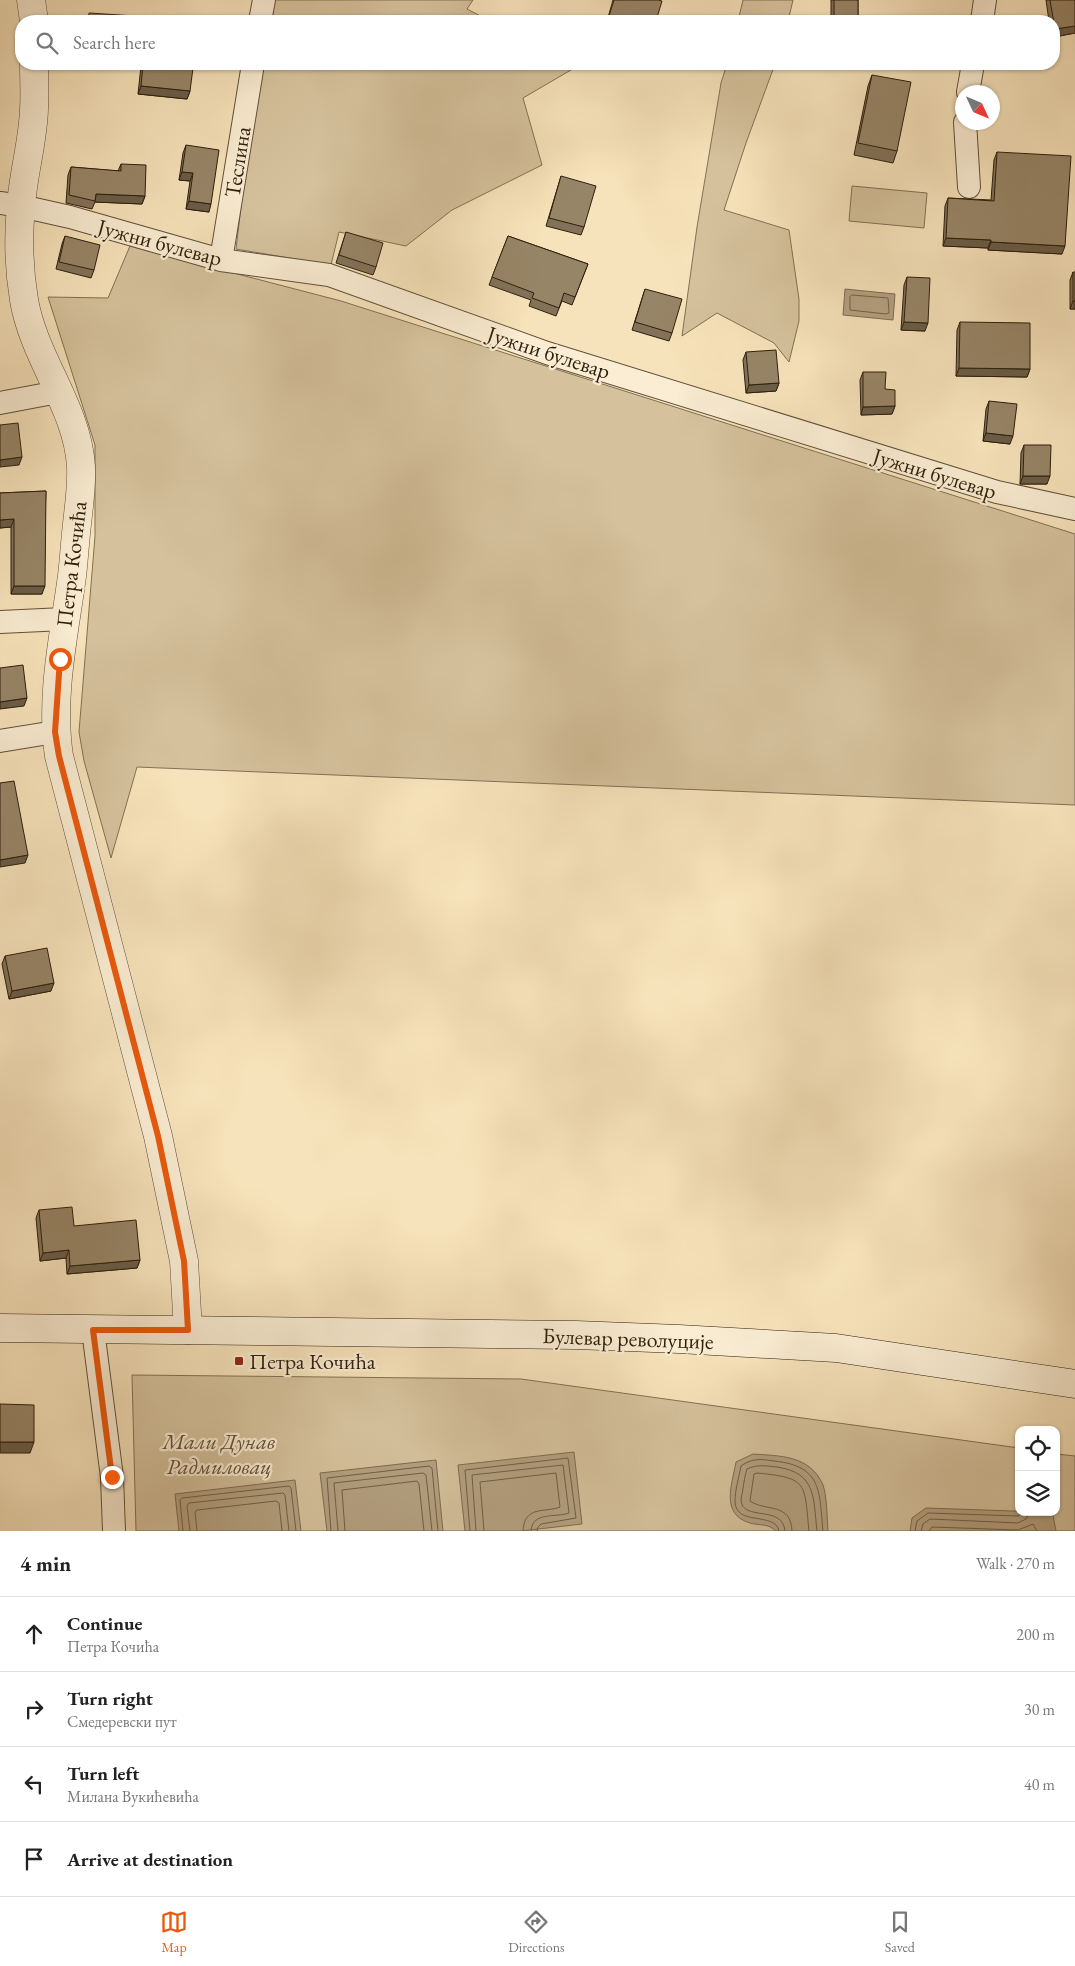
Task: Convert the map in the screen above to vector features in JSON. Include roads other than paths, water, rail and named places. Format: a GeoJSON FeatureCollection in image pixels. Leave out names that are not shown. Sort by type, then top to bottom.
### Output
{"type":"FeatureCollection","features":[{"type":"Feature","properties":{"kind":"street"},"geometry":{"type":"LineString","coordinates":[[31,0],[33,15]]}},
{"type":"Feature","properties":{"kind":"street"},"geometry":{"type":"LineString","coordinates":[[261,15],[264,0]]}},
{"type":"Feature","properties":{"kind":"street"},"geometry":{"type":"LineString","coordinates":[[983,15],[985,0]]}},
{"type":"Feature","properties":{"kind":"street","name":"Петра Кочића"},"geometry":{"type":"LineString","coordinates":[[34,70],[34,110],[10,205],[20,257],[24,302],[34,340],[73,430],[81,467],[72,578],[64,619],[57,684],[55,732],[59,756],[158,1136],[184,1261],[183,1330]]}},
{"type":"Feature","properties":{"kind":"street","name":"Теслина"},"geometry":{"type":"LineString","coordinates":[[221,260],[253,70]]}},
{"type":"Feature","properties":{"kind":"street"},"geometry":{"type":"LineString","coordinates":[[969,85],[972,70]]}},
{"type":"Feature","properties":{"kind":"street"},"geometry":{"type":"LineString","coordinates":[[965,130],[969,187]]}},
{"type":"Feature","properties":{"kind":"street","name":"Јужни булевар"},"geometry":{"type":"LineString","coordinates":[[10,205],[70,218],[221,260],[329,276],[547,353],[997,492],[1075,508]]}},
{"type":"Feature","properties":{"kind":"street"},"geometry":{"type":"LineString","coordinates":[[0,403],[58,392]]}},
{"type":"Feature","properties":{"kind":"street"},"geometry":{"type":"LineString","coordinates":[[0,622],[64,619]]}},
{"type":"Feature","properties":{"kind":"street"},"geometry":{"type":"LineString","coordinates":[[0,741],[55,732]]}},
{"type":"Feature","properties":{"kind":"street","name":"Булевар револуције"},"geometry":{"type":"LineString","coordinates":[[0,1328],[576,1335],[781,1345],[836,1348],[1075,1384]]}},
{"type":"Feature","properties":{"kind":"street"},"geometry":{"type":"LineString","coordinates":[[93,1330],[112,1477],[114,1531]]}},
{"type":"Feature","properties":{"kind":"water"},"geometry":{"type":"Polygon","coordinates":[[[845,289],[895,294],[893,320],[843,315],[845,289]]]}},
{"type":"Feature","properties":{"kind":"water"},"geometry":{"type":"Polygon","coordinates":[[[574,1452],[582,1524],[521,1531],[465,1531],[458,1465],[574,1452]]]}},
{"type":"Feature","properties":{"kind":"water"},"geometry":{"type":"Polygon","coordinates":[[[753,1454],[774,1455],[793,1459],[810,1468],[817,1475],[824,1490],[828,1531],[776,1531],[767,1526],[750,1523],[741,1519],[735,1513],[731,1506],[730,1498],[736,1462],[753,1454]]]}},
{"type":"Feature","properties":{"kind":"water"},"geometry":{"type":"Polygon","coordinates":[[[436,1460],[443,1531],[327,1531],[320,1473],[436,1460]]]}},
{"type":"Feature","properties":{"kind":"water"},"geometry":{"type":"Polygon","coordinates":[[[295,1480],[301,1531],[179,1531],[175,1494],[295,1480]]]}},
{"type":"Feature","properties":{"kind":"water"},"geometry":{"type":"Polygon","coordinates":[[[926,1508],[1015,1511],[1015,1516],[1053,1516],[1056,1531],[910,1531],[912,1518],[926,1508]]]}},
{"type":"Feature","properties":{"kind":"place","name":"Петра Кочића"},"geometry":{"type":"Point","coordinates":[239,1361]}},
{"type":"Feature","properties":{"kind":"park label","name":"Мали Дунав Радмиловац"},"geometry":{"type":"Point","coordinates":[219,1454]}}]}
